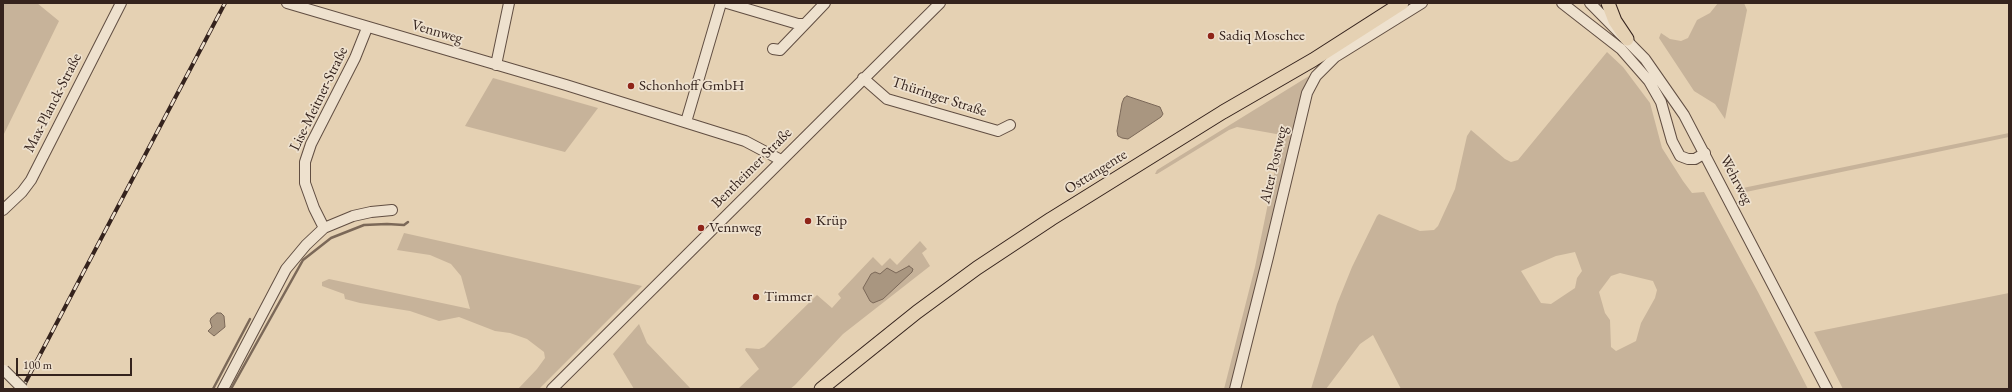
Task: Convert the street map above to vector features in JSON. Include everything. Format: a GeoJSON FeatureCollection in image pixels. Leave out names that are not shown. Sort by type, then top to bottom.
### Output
{"type":"FeatureCollection","features":[{"type":"Feature","properties":{"kind":"main road","name":"Osttangente"},"geometry":{"type":"LineString","coordinates":[[821,389],[917,312],[977,268],[1045,223],[1224,112],[1313,60],[1402,3]]}},
{"type":"Feature","properties":{"kind":"main road"},"geometry":{"type":"LineString","coordinates":[[1608,3],[1615,21],[1627,39]]}},
{"type":"Feature","properties":{"kind":"street","name":"Max-Planck-Straße"},"geometry":{"type":"LineString","coordinates":[[3,210],[18,197],[31,180],[121,3]]}},
{"type":"Feature","properties":{"kind":"street","name":"Vennweg"},"geometry":{"type":"LineString","coordinates":[[287,3],[686,122],[751,143],[781,160]]}},
{"type":"Feature","properties":{"kind":"street"},"geometry":{"type":"LineString","coordinates":[[496,65],[509,3]]}},
{"type":"Feature","properties":{"kind":"street"},"geometry":{"type":"LineString","coordinates":[[686,122],[721,3]]}},
{"type":"Feature","properties":{"kind":"street"},"geometry":{"type":"LineString","coordinates":[[727,3],[793,23],[805,24]]}},
{"type":"Feature","properties":{"kind":"street"},"geometry":{"type":"LineString","coordinates":[[773,49],[780,50],[824,3]]}},
{"type":"Feature","properties":{"kind":"street","name":"Bentheimer Straße"},"geometry":{"type":"LineString","coordinates":[[552,389],[940,3]]}},
{"type":"Feature","properties":{"kind":"street","name":"Alter Postweg"},"geometry":{"type":"LineString","coordinates":[[1235,389],[1307,93],[1316,76],[1335,57],[1422,3]]}},
{"type":"Feature","properties":{"kind":"street"},"geometry":{"type":"LineString","coordinates":[[1562,3],[1621,49],[1649,81],[1661,102],[1672,141],[1680,156],[1688,159],[1695,159],[1705,153]]}},
{"type":"Feature","properties":{"kind":"street","name":"Wehrweg"},"geometry":{"type":"LineString","coordinates":[[1590,3],[1627,39],[1645,59],[1664,84],[1705,153],[1827,389]]}},
{"type":"Feature","properties":{"kind":"street","name":"Lise-Meitner-Straße"},"geometry":{"type":"LineString","coordinates":[[324,228],[314,208],[305,183],[305,162],[311,144],[358,52],[368,28]]}},
{"type":"Feature","properties":{"kind":"street","name":"Thüringer Straße"},"geometry":{"type":"LineString","coordinates":[[863,78],[887,99],[998,131],[1010,125]]}},
{"type":"Feature","properties":{"kind":"street"},"geometry":{"type":"LineString","coordinates":[[223,389],[286,269],[298,255],[324,228],[359,215],[392,210]]}},
{"type":"Feature","properties":{"kind":"street"},"geometry":{"type":"LineString","coordinates":[[3,370],[23,389]]}},
{"type":"Feature","properties":{"kind":"shaded area"},"geometry":{"type":"Polygon","coordinates":[[[3,3],[37,3],[59,21],[3,136],[3,3]]]}},
{"type":"Feature","properties":{"kind":"shaded area"},"geometry":{"type":"Polygon","coordinates":[[[1718,3],[1744,3],[1747,10],[1725,119],[1715,104],[1694,91],[1659,38],[1661,33],[1670,39],[1681,41],[1688,38],[1697,20],[1710,13],[1718,3]]]}},
{"type":"Feature","properties":{"kind":"shaded area"},"geometry":{"type":"Polygon","coordinates":[[[1607,52],[1623,67],[1650,103],[1662,148],[1683,181],[1692,193],[1704,192],[1808,389],[1401,389],[1373,335],[1360,344],[1326,389],[1311,389],[1337,304],[1352,267],[1377,216],[1379,214],[1420,231],[1434,230],[1438,226],[1455,189],[1467,136],[1471,130],[1505,159],[1511,162],[1518,160],[1607,52]],[[1575,252],[1556,256],[1521,271],[1541,303],[1551,304],[1575,288],[1577,278],[1582,271],[1575,252]],[[1620,273],[1611,276],[1599,292],[1605,313],[1610,320],[1611,347],[1616,351],[1636,341],[1641,323],[1655,298],[1657,290],[1653,281],[1620,273]]]}},
{"type":"Feature","properties":{"kind":"shaded area"},"geometry":{"type":"Polygon","coordinates":[[[1309,76],[1302,96],[1230,389],[1224,389],[1255,267],[1282,135],[1237,127],[1229,130],[1155,174],[1157,170],[1309,76]]]}},
{"type":"Feature","properties":{"kind":"shaded area"},"geometry":{"type":"Polygon","coordinates":[[[493,78],[598,108],[565,152],[465,126],[493,78]]]}},
{"type":"Feature","properties":{"kind":"shaded area"},"geometry":{"type":"Polygon","coordinates":[[[1127,96],[1160,107],[1163,114],[1161,117],[1128,139],[1118,136],[1117,131],[1122,103],[1124,98],[1127,96]]]}},
{"type":"Feature","properties":{"kind":"shaded area"},"geometry":{"type":"Polygon","coordinates":[[[2009,133],[2009,137],[1741,193],[1738,189],[2009,133]]]}},
{"type":"Feature","properties":{"kind":"shaded area"},"geometry":{"type":"Polygon","coordinates":[[[404,233],[642,286],[539,389],[518,389],[545,358],[544,352],[527,339],[510,333],[495,331],[459,317],[439,321],[410,311],[360,303],[345,299],[344,294],[322,286],[322,282],[329,279],[470,309],[461,276],[451,264],[430,255],[397,250],[404,233]]]}},
{"type":"Feature","properties":{"kind":"shaded area"},"geometry":{"type":"Polygon","coordinates":[[[920,241],[927,249],[922,253],[930,266],[843,334],[795,385],[790,389],[738,389],[759,369],[745,350],[746,348],[759,349],[764,347],[817,295],[832,308],[841,298],[838,294],[873,257],[882,266],[890,258],[897,265],[920,241]]]}},
{"type":"Feature","properties":{"kind":"shaded area"},"geometry":{"type":"Polygon","coordinates":[[[909,266],[913,269],[912,272],[883,299],[873,303],[870,301],[863,288],[871,274],[875,272],[880,274],[887,268],[896,273],[909,266]]]}},
{"type":"Feature","properties":{"kind":"shaded area"},"geometry":{"type":"Polygon","coordinates":[[[2009,293],[2008,389],[1843,389],[1814,332],[2009,293]]]}},
{"type":"Feature","properties":{"kind":"shaded area"},"geometry":{"type":"Polygon","coordinates":[[[217,313],[221,313],[224,316],[225,327],[214,336],[208,331],[212,327],[210,321],[211,318],[217,313]]]}},
{"type":"Feature","properties":{"kind":"shaded area"},"geometry":{"type":"Polygon","coordinates":[[[639,324],[647,343],[691,389],[634,389],[613,354],[639,324]]]}},
{"type":"Feature","properties":{"kind":"waterway"},"geometry":{"type":"LineString","coordinates":[[231,389],[303,260],[331,238],[364,225],[404,225],[408,222]]}},
{"type":"Feature","properties":{"kind":"waterway"},"geometry":{"type":"LineString","coordinates":[[213,389],[250,319]]}},
{"type":"Feature","properties":{"kind":"railway"},"geometry":{"type":"LineString","coordinates":[[22,389],[225,3]]}},
{"type":"Feature","properties":{"kind":"place","name":"Sadiq Moschee"},"geometry":{"type":"Point","coordinates":[1211,36]}},
{"type":"Feature","properties":{"kind":"place","name":"Schonhoff GmbH"},"geometry":{"type":"Point","coordinates":[631,86]}},
{"type":"Feature","properties":{"kind":"place","name":"Krüp"},"geometry":{"type":"Point","coordinates":[808,221]}},
{"type":"Feature","properties":{"kind":"place","name":"Vennweg"},"geometry":{"type":"Point","coordinates":[701,228]}},
{"type":"Feature","properties":{"kind":"place","name":"Timmer"},"geometry":{"type":"Point","coordinates":[756,297]}}]}
